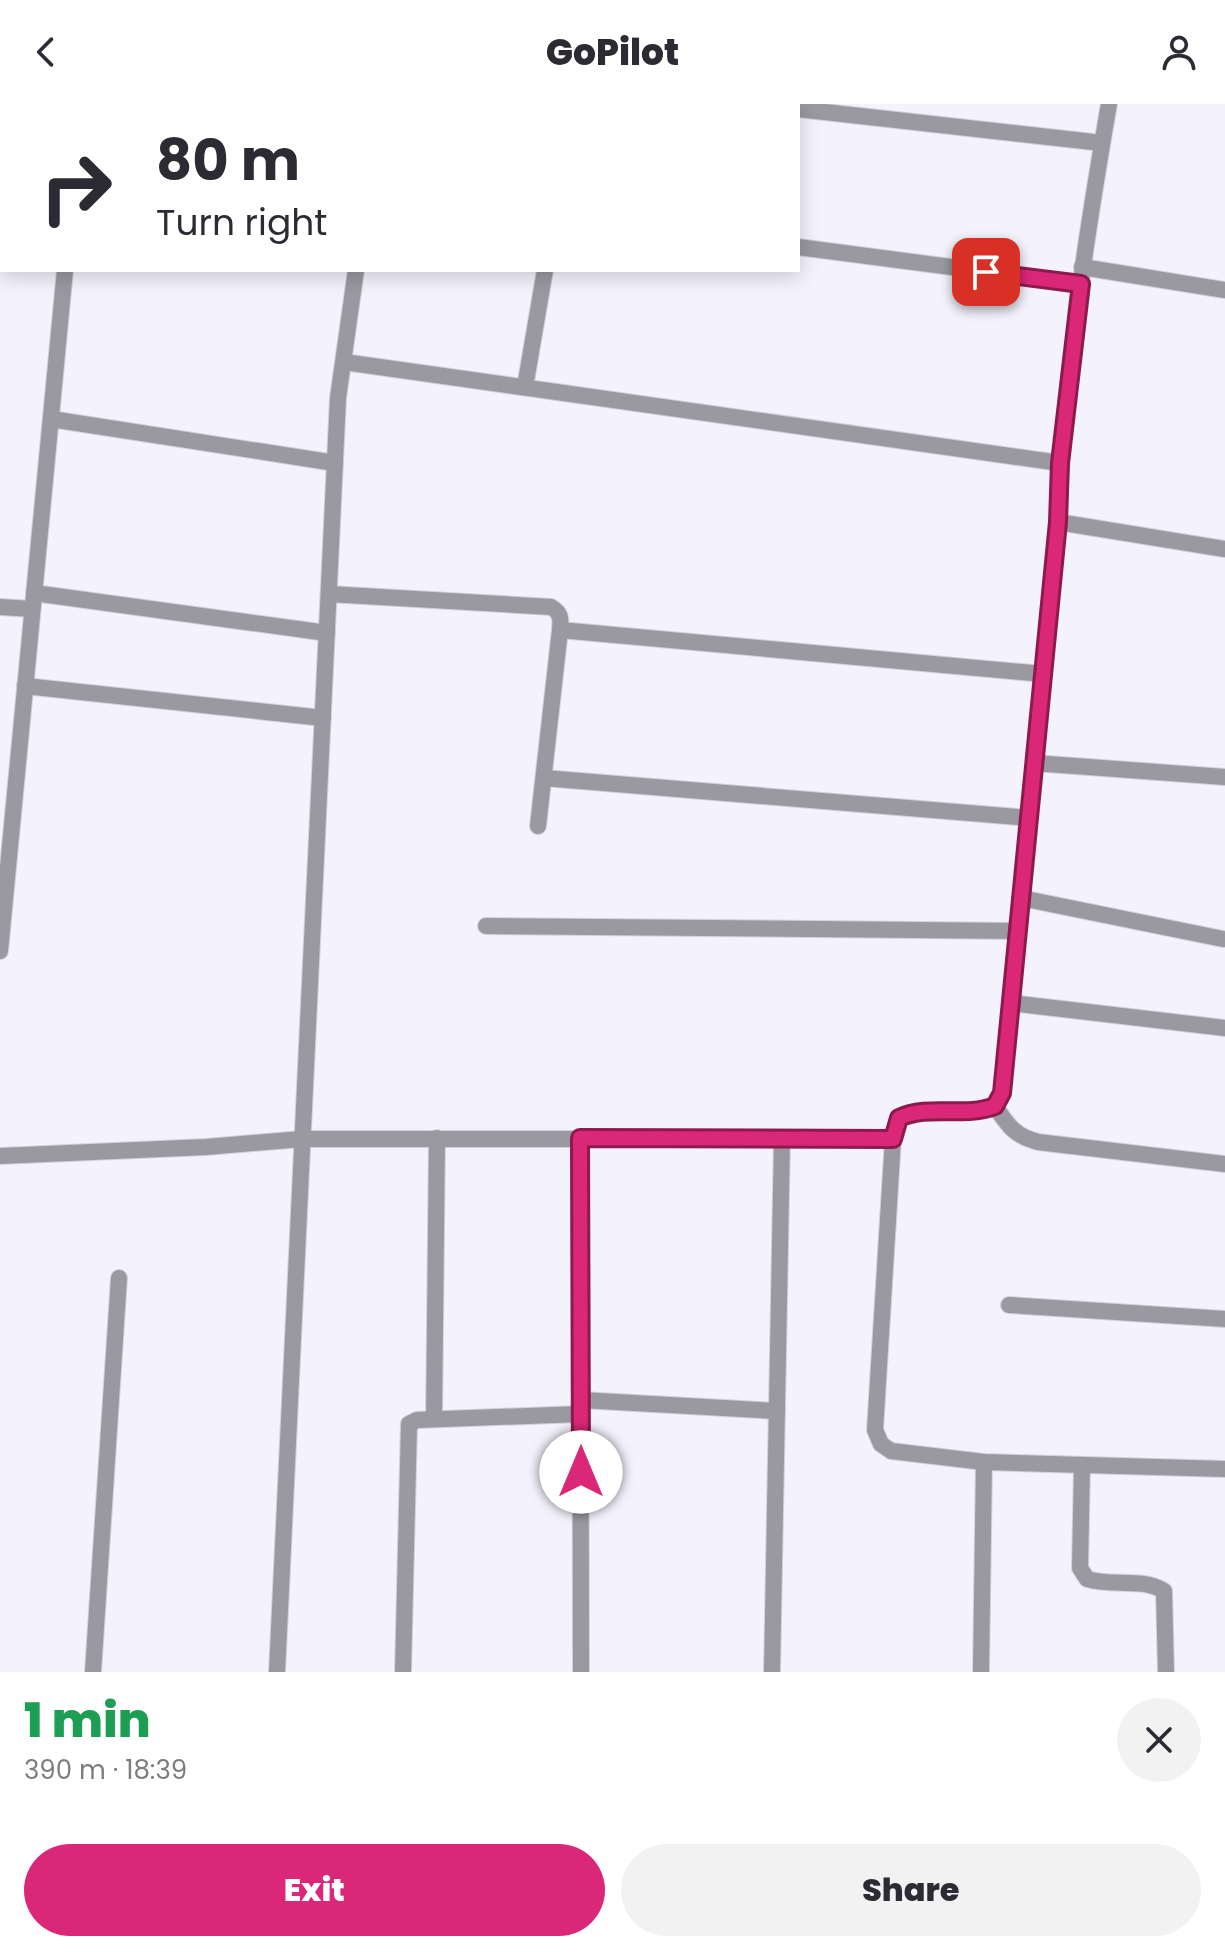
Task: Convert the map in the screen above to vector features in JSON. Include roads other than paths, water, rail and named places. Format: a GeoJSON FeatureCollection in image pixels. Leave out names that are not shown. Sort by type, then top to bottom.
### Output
{"type":"FeatureCollection","features":[{"type":"Feature","properties":{"kind":"street"},"geometry":{"type":"LineString","coordinates":[[1109,104],[1081,276],[1060,463],[1058,522],[1002,1093],[995,1106],[983,1110],[913,1111],[899,1118],[893,1139],[875,1430],[881,1444],[891,1451],[984,1462],[1225,1469]]}},
{"type":"Feature","properties":{"kind":"street"},"geometry":{"type":"LineString","coordinates":[[800,109],[1102,143]]}},
{"type":"Feature","properties":{"kind":"street"},"geometry":{"type":"LineString","coordinates":[[800,247],[1225,290]]}},
{"type":"Feature","properties":{"kind":"street"},"geometry":{"type":"LineString","coordinates":[[0,951],[65,272]]}},
{"type":"Feature","properties":{"kind":"street"},"geometry":{"type":"LineString","coordinates":[[277,1672],[338,398],[356,272]]}},
{"type":"Feature","properties":{"kind":"street"},"geometry":{"type":"LineString","coordinates":[[525,387],[545,272]]}},
{"type":"Feature","properties":{"kind":"street"},"geometry":{"type":"LineString","coordinates":[[344,362],[1060,463]]}},
{"type":"Feature","properties":{"kind":"street"},"geometry":{"type":"LineString","coordinates":[[51,419],[335,463]]}},
{"type":"Feature","properties":{"kind":"street"},"geometry":{"type":"LineString","coordinates":[[1058,522],[1225,549]]}},
{"type":"Feature","properties":{"kind":"street"},"geometry":{"type":"LineString","coordinates":[[329,594],[551,607],[561,617],[538,826]]}},
{"type":"Feature","properties":{"kind":"street"},"geometry":{"type":"LineString","coordinates":[[0,607],[33,601],[327,633]]}},
{"type":"Feature","properties":{"kind":"street"},"geometry":{"type":"LineString","coordinates":[[560,630],[1043,674]]}},
{"type":"Feature","properties":{"kind":"street"},"geometry":{"type":"LineString","coordinates":[[25,686],[323,718]]}},
{"type":"Feature","properties":{"kind":"street"},"geometry":{"type":"LineString","coordinates":[[1034,763],[1225,777]]}},
{"type":"Feature","properties":{"kind":"street"},"geometry":{"type":"LineString","coordinates":[[544,778],[1029,818]]}},
{"type":"Feature","properties":{"kind":"street"},"geometry":{"type":"LineString","coordinates":[[1021,898],[1223,939]]}},
{"type":"Feature","properties":{"kind":"street"},"geometry":{"type":"LineString","coordinates":[[486,926],[1018,931]]}},
{"type":"Feature","properties":{"kind":"street"},"geometry":{"type":"LineString","coordinates":[[1011,1003],[1225,1028]]}},
{"type":"Feature","properties":{"kind":"street"},"geometry":{"type":"LineString","coordinates":[[995,1106],[1009,1128],[1021,1137],[1225,1164]]}},
{"type":"Feature","properties":{"kind":"street"},"geometry":{"type":"LineString","coordinates":[[434,1419],[437,1138]]}},
{"type":"Feature","properties":{"kind":"street"},"geometry":{"type":"LineString","coordinates":[[580,1138],[581,1672]]}},
{"type":"Feature","properties":{"kind":"street"},"geometry":{"type":"LineString","coordinates":[[0,1156],[206,1147],[302,1139],[893,1139]]}},
{"type":"Feature","properties":{"kind":"street"},"geometry":{"type":"LineString","coordinates":[[772,1672],[782,1139]]}},
{"type":"Feature","properties":{"kind":"street"},"geometry":{"type":"LineString","coordinates":[[93,1672],[119,1278]]}},
{"type":"Feature","properties":{"kind":"street"},"geometry":{"type":"LineString","coordinates":[[1009,1305],[1225,1319]]}},
{"type":"Feature","properties":{"kind":"street"},"geometry":{"type":"LineString","coordinates":[[403,1672],[409,1424],[417,1420],[580,1407],[777,1411]]}},
{"type":"Feature","properties":{"kind":"street"},"geometry":{"type":"LineString","coordinates":[[981,1672],[984,1462]]}},
{"type":"Feature","properties":{"kind":"street"},"geometry":{"type":"LineString","coordinates":[[1082,1465],[1080,1568],[1087,1579],[1099,1583],[1154,1584],[1164,1591],[1166,1672]]}}]}
